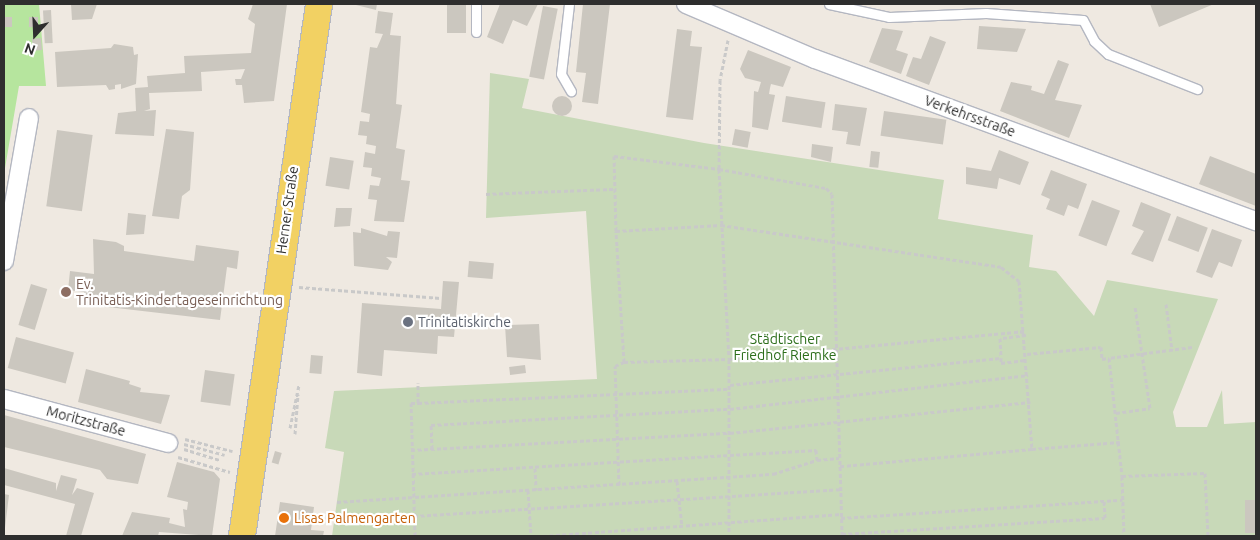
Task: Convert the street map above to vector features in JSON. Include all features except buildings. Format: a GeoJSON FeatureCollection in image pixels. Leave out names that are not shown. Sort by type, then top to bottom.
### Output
{"type":"FeatureCollection","features":[{"type":"Feature","properties":{"kind":"main road","name":"Herner Straße"},"geometry":{"type":"LineString","coordinates":[[242,536],[276,285],[319,4]]}},
{"type":"Feature","properties":{"kind":"street","name":"Verkehrsstraße"},"geometry":{"type":"LineString","coordinates":[[686,4],[735,25],[1256,221]]}},
{"type":"Feature","properties":{"kind":"street"},"geometry":{"type":"LineString","coordinates":[[5,250],[29,118]]}},
{"type":"Feature","properties":{"kind":"street","name":"Moritzstraße"},"geometry":{"type":"LineString","coordinates":[[4,399],[168,443]]}},
{"type":"Feature","properties":{"kind":"lane"},"geometry":{"type":"LineString","coordinates":[[476,4],[476,32]]}},
{"type":"Feature","properties":{"kind":"lane"},"geometry":{"type":"LineString","coordinates":[[570,4],[561,74],[571,91]]}},
{"type":"Feature","properties":{"kind":"lane"},"geometry":{"type":"LineString","coordinates":[[829,4],[889,17],[986,13],[1083,20],[1094,41],[1108,54],[1198,89]]}},
{"type":"Feature","properties":{"kind":"path"},"geometry":{"type":"LineString","coordinates":[[729,536],[728,457],[730,387],[719,169],[720,80],[724,51],[735,25]]}},
{"type":"Feature","properties":{"kind":"path"},"geometry":{"type":"LineString","coordinates":[[624,362],[611,161],[621,154],[826,188],[832,194],[835,207],[836,374],[842,535],[1105,518],[1104,501]]}},
{"type":"Feature","properties":{"kind":"path"},"geometry":{"type":"LineString","coordinates":[[486,194],[613,189]]}},
{"type":"Feature","properties":{"kind":"path"},"geometry":{"type":"LineString","coordinates":[[616,232],[721,225],[1001,267],[1018,282],[1026,333],[1032,449]]}},
{"type":"Feature","properties":{"kind":"path"},"geometry":{"type":"LineString","coordinates":[[276,285],[442,298]]}},
{"type":"Feature","properties":{"kind":"path"},"geometry":{"type":"LineString","coordinates":[[1166,304],[1172,350]]}},
{"type":"Feature","properties":{"kind":"path"},"geometry":{"type":"LineString","coordinates":[[1116,413],[1150,408],[1134,307]]}},
{"type":"Feature","properties":{"kind":"path"},"geometry":{"type":"LineString","coordinates":[[619,485],[615,366],[624,362],[729,358],[1026,333]]}},
{"type":"Feature","properties":{"kind":"path"},"geometry":{"type":"LineString","coordinates":[[1026,333],[1000,338],[1001,363],[1028,360]]}},
{"type":"Feature","properties":{"kind":"path"},"geometry":{"type":"LineString","coordinates":[[1027,354],[1101,347],[1102,359],[1192,347]]}},
{"type":"Feature","properties":{"kind":"path"},"geometry":{"type":"LineString","coordinates":[[415,536],[411,403],[730,387],[836,374],[1001,358]]}},
{"type":"Feature","properties":{"kind":"path"},"geometry":{"type":"LineString","coordinates":[[1110,358],[1120,442],[1124,536]]}},
{"type":"Feature","properties":{"kind":"path"},"geometry":{"type":"LineString","coordinates":[[432,449],[431,425],[616,416],[730,408],[1028,375]]}},
{"type":"Feature","properties":{"kind":"path"},"geometry":{"type":"LineString","coordinates":[[418,383],[418,403]]}},
{"type":"Feature","properties":{"kind":"path"},"geometry":{"type":"LineString","coordinates":[[295,434],[299,385]]}},
{"type":"Feature","properties":{"kind":"path"},"geometry":{"type":"LineString","coordinates":[[290,428],[298,394]]}},
{"type":"Feature","properties":{"kind":"path"},"geometry":{"type":"LineString","coordinates":[[411,450],[617,440],[730,432],[1030,402]]}},
{"type":"Feature","properties":{"kind":"path"},"geometry":{"type":"LineString","coordinates":[[182,438],[252,465],[176,456],[168,443],[182,438]]}},
{"type":"Feature","properties":{"kind":"path"},"geometry":{"type":"LineString","coordinates":[[840,466],[1120,442]]}},
{"type":"Feature","properties":{"kind":"path"},"geometry":{"type":"LineString","coordinates":[[186,444],[225,455]]}},
{"type":"Feature","properties":{"kind":"path"},"geometry":{"type":"LineString","coordinates":[[185,450],[219,460]]}},
{"type":"Feature","properties":{"kind":"path"},"geometry":{"type":"LineString","coordinates":[[412,474],[618,464],[816,450],[816,460]]}},
{"type":"Feature","properties":{"kind":"path"},"geometry":{"type":"LineString","coordinates":[[337,502],[773,474],[816,460],[840,458]]}},
{"type":"Feature","properties":{"kind":"path"},"geometry":{"type":"LineString","coordinates":[[535,468],[536,490]]}},
{"type":"Feature","properties":{"kind":"path"},"geometry":{"type":"LineString","coordinates":[[1122,476],[1205,473],[1208,536]]}},
{"type":"Feature","properties":{"kind":"path"},"geometry":{"type":"LineString","coordinates":[[677,481],[682,526]]}},
{"type":"Feature","properties":{"kind":"path"},"geometry":{"type":"LineString","coordinates":[[528,490],[531,536]]}},
{"type":"Feature","properties":{"kind":"path"},"geometry":{"type":"LineString","coordinates":[[414,516],[840,490]]}},
{"type":"Feature","properties":{"kind":"path"},"geometry":{"type":"LineString","coordinates":[[543,536],[1122,500]]}},
{"type":"Feature","properties":{"kind":"green space"},"geometry":{"type":"Polygon","coordinates":[[[4,4],[39,4],[46,86],[19,86],[4,174],[4,4]]]}},
{"type":"Feature","properties":{"kind":"green space","name":"Städtischer Friedhof Riemke"},"geometry":{"type":"Polygon","coordinates":[[[490,73],[529,79],[522,108],[704,143],[944,180],[938,219],[1033,235],[1029,267],[1056,271],[1094,316],[1107,280],[1218,299],[1173,412],[1176,427],[1207,427],[1222,390],[1224,424],[1256,422],[1256,536],[332,536],[344,452],[325,448],[334,391],[597,379],[586,211],[486,218],[490,73]]]}},
{"type":"Feature","properties":{"kind":"place","name":"Ev. Trinitatis-Kindertageseinrichtung"},"geometry":{"type":"Point","coordinates":[66,292]}},
{"type":"Feature","properties":{"kind":"place","name":"Trinitatiskirche"},"geometry":{"type":"Point","coordinates":[408,322]}},
{"type":"Feature","properties":{"kind":"place","name":"Lisas Palmengarten"},"geometry":{"type":"Point","coordinates":[284,518]}}]}
